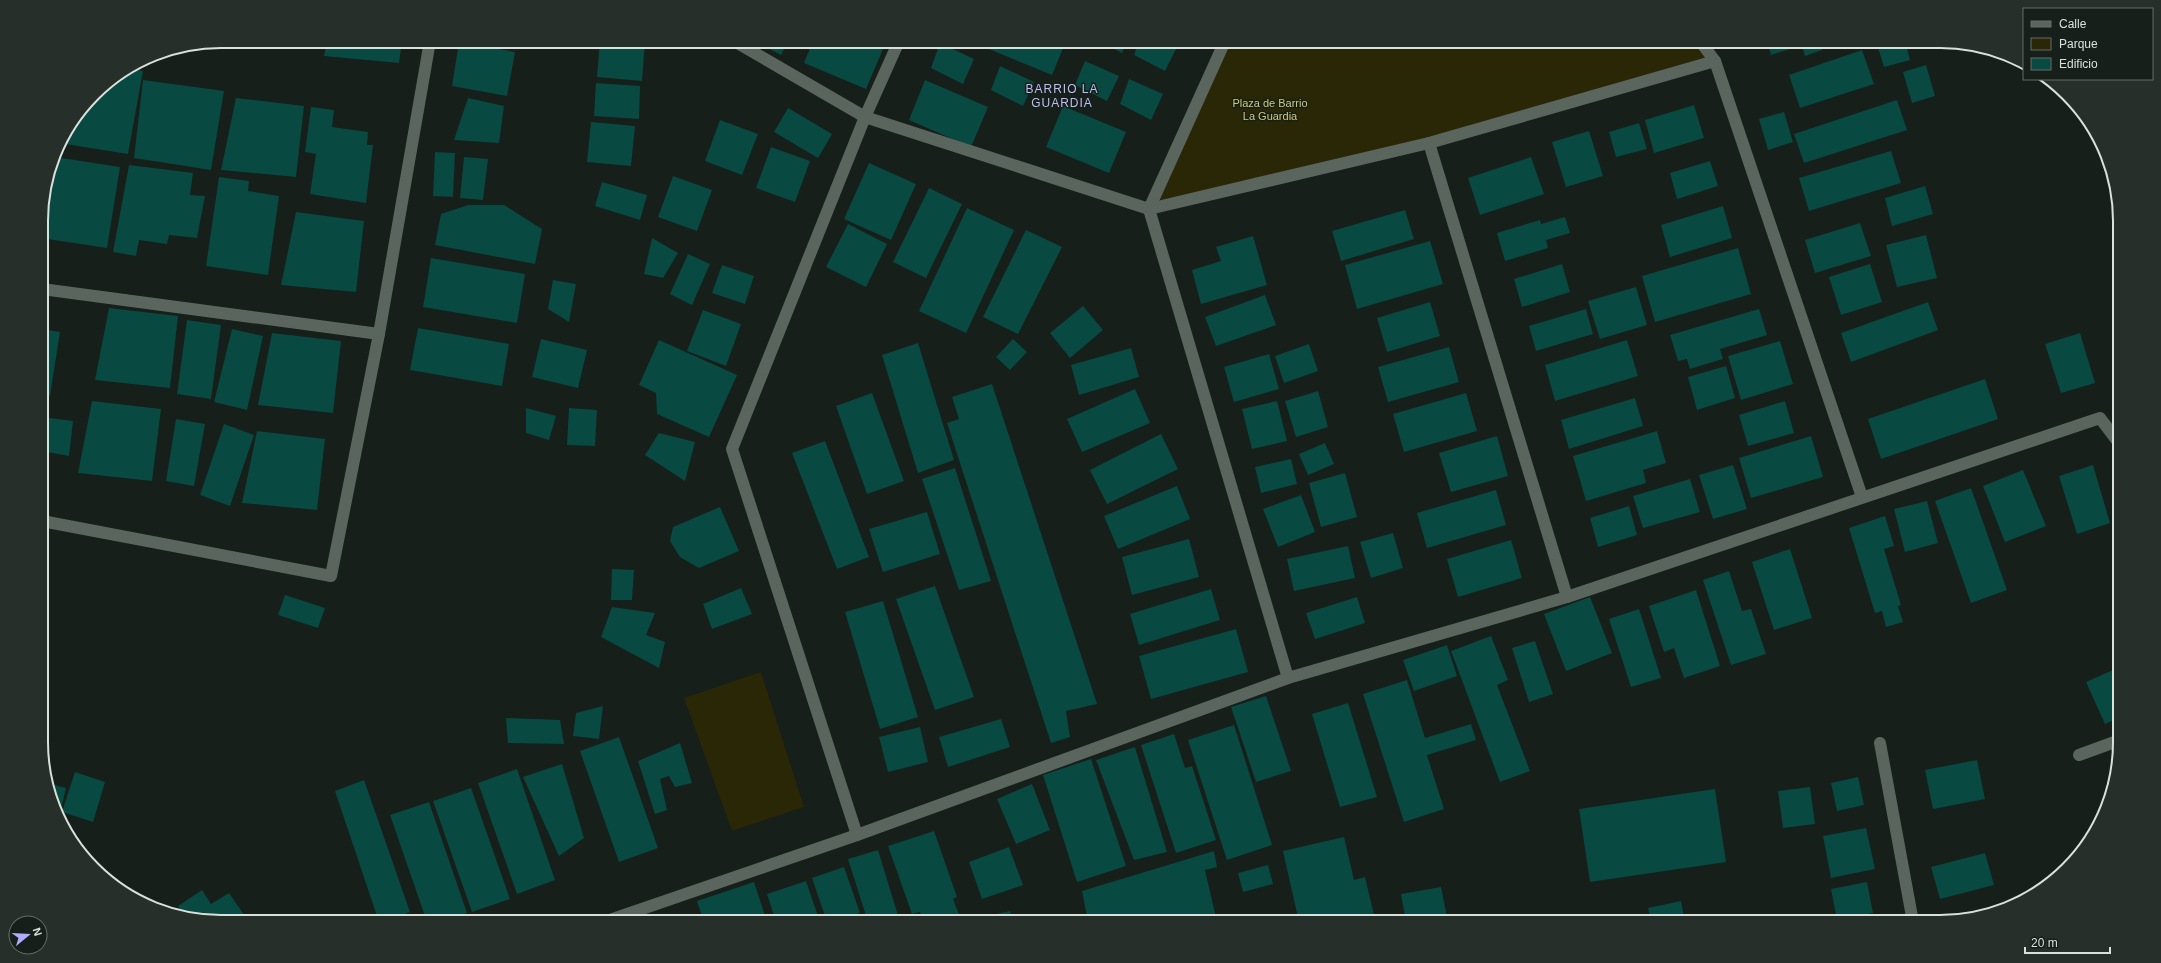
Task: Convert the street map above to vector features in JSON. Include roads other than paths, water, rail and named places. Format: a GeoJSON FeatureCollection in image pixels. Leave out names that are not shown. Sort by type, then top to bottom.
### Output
{"type":"FeatureCollection","features":[{"type":"Feature","properties":{"kind":"street"},"geometry":{"type":"LineString","coordinates":[[48,522],[331,576],[379,334],[429,48]]}},
{"type":"Feature","properties":{"kind":"street"},"geometry":{"type":"LineString","coordinates":[[746,48],[866,117],[1148,209],[1429,143],[1714,61]]}},
{"type":"Feature","properties":{"kind":"street"},"geometry":{"type":"LineString","coordinates":[[857,835],[732,449],[866,117],[896,48]]}},
{"type":"Feature","properties":{"kind":"street"},"geometry":{"type":"LineString","coordinates":[[1222,48],[1148,209],[1288,678]]}},
{"type":"Feature","properties":{"kind":"street"},"geometry":{"type":"LineString","coordinates":[[1705,48],[1714,61],[1862,497]]}},
{"type":"Feature","properties":{"kind":"street"},"geometry":{"type":"LineString","coordinates":[[1429,143],[1566,597]]}},
{"type":"Feature","properties":{"kind":"street"},"geometry":{"type":"LineString","coordinates":[[48,290],[379,334]]}},
{"type":"Feature","properties":{"kind":"street"},"geometry":{"type":"LineString","coordinates":[[624,915],[857,835],[1288,678],[1566,597],[2100,418],[2113,435]]}},
{"type":"Feature","properties":{"kind":"street"},"geometry":{"type":"LineString","coordinates":[[1880,743],[1912,915]]}},
{"type":"Feature","properties":{"kind":"street"},"geometry":{"type":"LineString","coordinates":[[2079,755],[2113,743]]}},
{"type":"Feature","properties":{"kind":"district","name":"BARRIO LA GUARDIA"},"geometry":{"type":"Point","coordinates":[1062,96]}},
{"type":"Feature","properties":{"kind":"park label","name":"Plaza de Barrio La Guardia"},"geometry":{"type":"Point","coordinates":[1270,109]}}]}
